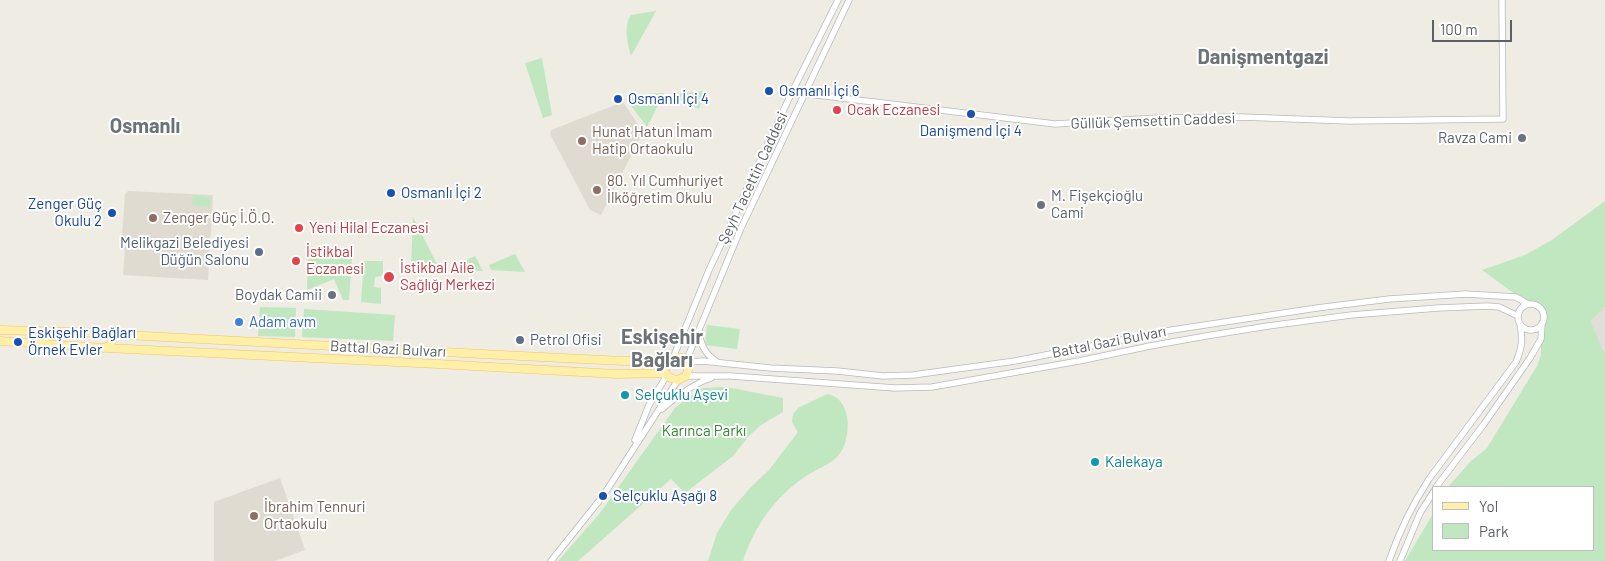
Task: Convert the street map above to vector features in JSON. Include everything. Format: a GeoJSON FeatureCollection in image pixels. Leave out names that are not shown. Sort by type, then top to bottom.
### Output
{"type":"FeatureCollection","features":[{"type":"Feature","properties":{"kind":"main road","name":"Battal Gazi Bulvarı"},"geometry":{"type":"LineString","coordinates":[[0,330],[624,361],[671,359]]}},
{"type":"Feature","properties":{"kind":"main road"},"geometry":{"type":"LineString","coordinates":[[104,334],[110,337],[112,341],[110,345],[104,348],[98,345],[97,341],[99,336],[104,334]]}},
{"type":"Feature","properties":{"kind":"main road","name":"Battal Gazi Bulvarı"},"geometry":{"type":"LineString","coordinates":[[0,341],[617,374],[666,374]]}},
{"type":"Feature","properties":{"kind":"main road"},"geometry":{"type":"LineString","coordinates":[[680,357],[688,361],[690,367],[686,376],[678,380],[672,379],[666,374],[665,364],[671,359],[680,357]]}},
{"type":"Feature","properties":{"kind":"street","name":"Şeyh Tacettin Caddesi"},"geometry":{"type":"LineString","coordinates":[[671,359],[792,92],[838,0]]}},
{"type":"Feature","properties":{"kind":"street","name":"Şeyh Tacettin Caddesi"},"geometry":{"type":"LineString","coordinates":[[688,361],[740,228],[849,0]]}},
{"type":"Feature","properties":{"kind":"street","name":"Güllük Şemsettin Caddesi"},"geometry":{"type":"LineString","coordinates":[[792,92],[1054,124],[1241,117],[1349,121],[1503,119],[1502,0]]}},
{"type":"Feature","properties":{"kind":"street","name":"Battal Gazi Bulvarı"},"geometry":{"type":"LineString","coordinates":[[688,361],[883,376],[913,375],[1015,361],[1197,326],[1389,299],[1466,294],[1516,297],[1528,304]]}},
{"type":"Feature","properties":{"kind":"street"},"geometry":{"type":"LineString","coordinates":[[1389,561],[1409,513],[1428,479],[1516,362],[1523,340],[1518,316],[1521,308],[1528,304],[1540,307],[1544,315],[1541,338],[1530,358],[1484,424],[1437,486]]}},
{"type":"Feature","properties":{"kind":"street","name":"Battal Gazi Bulvarı"},"geometry":{"type":"LineString","coordinates":[[686,376],[720,376],[895,388],[932,387],[1206,336],[1351,315],[1488,306],[1499,307],[1518,316]]}},
{"type":"Feature","properties":{"kind":"street"},"geometry":{"type":"LineString","coordinates":[[1520,324],[1531,330],[1542,323]]}},
{"type":"Feature","properties":{"kind":"street"},"geometry":{"type":"LineString","coordinates":[[699,330],[700,341],[704,349],[710,357],[720,363]]}},
{"type":"Feature","properties":{"kind":"street"},"geometry":{"type":"LineString","coordinates":[[631,451],[649,405],[666,374]]}},
{"type":"Feature","properties":{"kind":"street"},"geometry":{"type":"LineString","coordinates":[[655,415],[675,397],[689,388],[704,380],[720,376]]}},
{"type":"Feature","properties":{"kind":"street"},"geometry":{"type":"LineString","coordinates":[[552,561],[603,496],[678,380]]}},
{"type":"Feature","properties":{"kind":"street"},"geometry":{"type":"LineString","coordinates":[[1400,561],[1420,513],[1432,494]]}},
{"type":"Feature","properties":{"kind":"shaded area"},"geometry":{"type":"Polygon","coordinates":[[[623,102],[643,132],[601,215],[590,210],[550,134],[551,130],[623,102]]]}},
{"type":"Feature","properties":{"kind":"shaded area"},"geometry":{"type":"Polygon","coordinates":[[[128,191],[213,195],[208,280],[123,275],[125,250],[121,250],[125,194],[128,191]]]}},
{"type":"Feature","properties":{"kind":"shaded area"},"geometry":{"type":"Polygon","coordinates":[[[1605,307],[1605,352],[1602,350],[1591,321],[1605,307]]]}},
{"type":"Feature","properties":{"kind":"shaded area","name":"İbrahim Tennuri Ortaokulu"},"geometry":{"type":"Polygon","coordinates":[[[280,478],[305,550],[275,561],[214,561],[214,502],[280,478]]]}},
{"type":"Feature","properties":{"kind":"green space"},"geometry":{"type":"Polygon","coordinates":[[[656,11],[631,56],[627,24],[631,15],[656,11]]]}},
{"type":"Feature","properties":{"kind":"green space"},"geometry":{"type":"Polygon","coordinates":[[[542,58],[552,115],[543,118],[525,63],[542,58]]]}},
{"type":"Feature","properties":{"kind":"green space"},"geometry":{"type":"Polygon","coordinates":[[[705,91],[699,109],[672,95],[674,94],[705,91]]]}},
{"type":"Feature","properties":{"kind":"green space"},"geometry":{"type":"Polygon","coordinates":[[[664,93],[647,127],[626,99],[645,94],[664,93]]]}},
{"type":"Feature","properties":{"kind":"green space"},"geometry":{"type":"Polygon","coordinates":[[[193,195],[210,197],[210,207],[192,205],[193,195]]]}},
{"type":"Feature","properties":{"kind":"green space"},"geometry":{"type":"Polygon","coordinates":[[[1605,201],[1605,307],[1591,321],[1605,352],[1605,561],[1405,561],[1432,515],[1432,551],[1595,551],[1595,486],[1449,486],[1470,462],[1487,448],[1537,366],[1541,355],[1541,339],[1545,316],[1482,270],[1525,255],[1552,240],[1605,201]]]}},
{"type":"Feature","properties":{"kind":"green space"},"geometry":{"type":"Polygon","coordinates":[[[413,217],[439,268],[411,266],[413,217]]]}},
{"type":"Feature","properties":{"kind":"green space"},"geometry":{"type":"Polygon","coordinates":[[[308,254],[352,257],[349,300],[343,300],[334,279],[307,290],[308,254]]]}},
{"type":"Feature","properties":{"kind":"green space"},"geometry":{"type":"Polygon","coordinates":[[[515,254],[525,272],[491,270],[489,265],[515,254]]]}},
{"type":"Feature","properties":{"kind":"green space"},"geometry":{"type":"Polygon","coordinates":[[[475,256],[483,271],[449,269],[475,256]]]}},
{"type":"Feature","properties":{"kind":"green space"},"geometry":{"type":"Polygon","coordinates":[[[364,261],[383,261],[383,274],[375,277],[374,287],[381,288],[381,304],[361,302],[364,261]]]}},
{"type":"Feature","properties":{"kind":"green space"},"geometry":{"type":"Polygon","coordinates":[[[260,307],[296,308],[295,337],[258,336],[260,307]]]}},
{"type":"Feature","properties":{"kind":"green space"},"geometry":{"type":"Polygon","coordinates":[[[304,309],[395,315],[393,341],[302,337],[304,309]]]}},
{"type":"Feature","properties":{"kind":"green space"},"geometry":{"type":"Polygon","coordinates":[[[707,325],[740,329],[737,349],[705,345],[707,325]]]}},
{"type":"Feature","properties":{"kind":"green space","name":"Karınca Parkı"},"geometry":{"type":"Polygon","coordinates":[[[726,387],[783,398],[783,412],[761,425],[748,437],[733,456],[685,493],[671,479],[578,561],[558,561],[600,513],[675,408],[702,388],[726,387]]]}},
{"type":"Feature","properties":{"kind":"green space"},"geometry":{"type":"Polygon","coordinates":[[[827,394],[841,402],[845,409],[848,427],[845,445],[841,452],[830,463],[795,484],[767,513],[754,535],[743,561],[708,561],[717,533],[731,510],[769,470],[798,432],[792,422],[793,414],[798,408],[827,394]]]}},
{"type":"Feature","properties":{"kind":"place","name":"Osmanlı İçi 6"},"geometry":{"type":"Point","coordinates":[769,91]}},
{"type":"Feature","properties":{"kind":"place","name":"Osmanlı İçi 4"},"geometry":{"type":"Point","coordinates":[618,99]}},
{"type":"Feature","properties":{"kind":"place","name":"Ocak Eczanesi"},"geometry":{"type":"Point","coordinates":[837,110]}},
{"type":"Feature","properties":{"kind":"place","name":"Danişmend İçi 4"},"geometry":{"type":"Point","coordinates":[971,114]}},
{"type":"Feature","properties":{"kind":"place","name":"Ravza Cami"},"geometry":{"type":"Point","coordinates":[1522,138]}},
{"type":"Feature","properties":{"kind":"place","name":"Hunat Hatun İmam Hatip Ortaokulu"},"geometry":{"type":"Point","coordinates":[582,141]}},
{"type":"Feature","properties":{"kind":"place","name":"80. Yıl Cumhuriyet İlköğretim Okulu"},"geometry":{"type":"Point","coordinates":[597,190]}},
{"type":"Feature","properties":{"kind":"place","name":"Osmanlı İçi 2"},"geometry":{"type":"Point","coordinates":[391,193]}},
{"type":"Feature","properties":{"kind":"place","name":"M. Fişekçioğlu Cami"},"geometry":{"type":"Point","coordinates":[1041,205]}},
{"type":"Feature","properties":{"kind":"place","name":"Zenger Güç Okulu 2"},"geometry":{"type":"Point","coordinates":[112,213]}},
{"type":"Feature","properties":{"kind":"place","name":"Zenger Güç İ.Ö.O."},"geometry":{"type":"Point","coordinates":[153,218]}},
{"type":"Feature","properties":{"kind":"place","name":"Yeni Hilal Eczanesi"},"geometry":{"type":"Point","coordinates":[299,228]}},
{"type":"Feature","properties":{"kind":"place","name":"Melikgazi Belediyesi Düğün Salonu"},"geometry":{"type":"Point","coordinates":[259,252]}},
{"type":"Feature","properties":{"kind":"place","name":"İstikbal Eczanesi"},"geometry":{"type":"Point","coordinates":[296,261]}},
{"type":"Feature","properties":{"kind":"place","name":"İstikbal Aile Sağlığı Merkezi"},"geometry":{"type":"Point","coordinates":[389,277]}},
{"type":"Feature","properties":{"kind":"place","name":"Boydak Camii"},"geometry":{"type":"Point","coordinates":[332,295]}},
{"type":"Feature","properties":{"kind":"place","name":"Adam avm"},"geometry":{"type":"Point","coordinates":[239,322]}},
{"type":"Feature","properties":{"kind":"place","name":"Petrol Ofisi"},"geometry":{"type":"Point","coordinates":[520,340]}},
{"type":"Feature","properties":{"kind":"place","name":"Eskişehir Bağları Örnek Evler"},"geometry":{"type":"Point","coordinates":[18,342]}},
{"type":"Feature","properties":{"kind":"place","name":"Selçuklu Aşevi"},"geometry":{"type":"Point","coordinates":[625,395]}},
{"type":"Feature","properties":{"kind":"place","name":"Kalekaya"},"geometry":{"type":"Point","coordinates":[1095,462]}},
{"type":"Feature","properties":{"kind":"place","name":"Selçuklu Aşağı 8"},"geometry":{"type":"Point","coordinates":[603,496]}},
{"type":"Feature","properties":{"kind":"place","name":"İbrahim Tennuri Ortaokulu"},"geometry":{"type":"Point","coordinates":[254,516]}},
{"type":"Feature","properties":{"kind":"district","name":"Danişmentgazi"},"geometry":{"type":"Point","coordinates":[1263,57]}},
{"type":"Feature","properties":{"kind":"district","name":"Osmanlı"},"geometry":{"type":"Point","coordinates":[145,126]}},
{"type":"Feature","properties":{"kind":"district","name":"Eskişehir Bağları"},"geometry":{"type":"Point","coordinates":[662,348]}}]}
